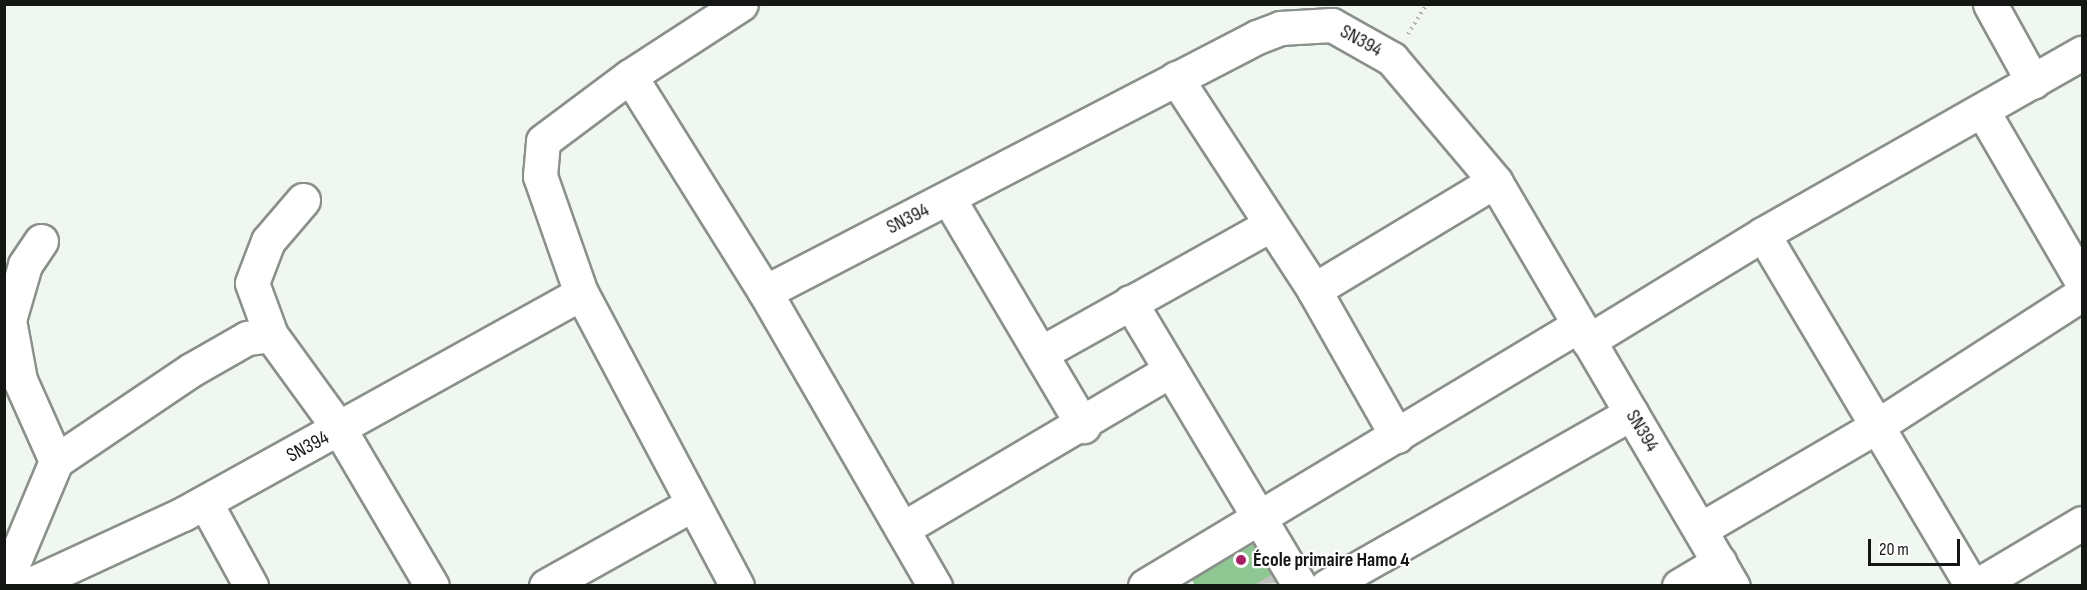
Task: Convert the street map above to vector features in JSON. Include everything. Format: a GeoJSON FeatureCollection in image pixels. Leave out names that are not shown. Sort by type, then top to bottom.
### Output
{"type":"FeatureCollection","features":[{"type":"Feature","properties":{"kind":"street"},"geometry":{"type":"LineString","coordinates":[[737,585],[691,505],[581,292],[540,176],[543,141],[630,76],[741,4]]}},
{"type":"Feature","properties":{"kind":"street"},"geometry":{"type":"LineString","coordinates":[[1990,4],[2033,82]]}},
{"type":"Feature","properties":{"kind":"street","name":"SN394"},"geometry":{"type":"LineString","coordinates":[[765,291],[949,199],[1176,78],[1280,28],[1332,26],[1392,59],[1495,181],[1726,574]]}},
{"type":"Feature","properties":{"kind":"street"},"geometry":{"type":"LineString","coordinates":[[1145,585],[1396,436],[1763,234],[2082,53]]}},
{"type":"Feature","properties":{"kind":"street"},"geometry":{"type":"LineString","coordinates":[[630,76],[765,291],[902,529],[930,584]]}},
{"type":"Feature","properties":{"kind":"street"},"geometry":{"type":"LineString","coordinates":[[1176,78],[1314,290],[1396,436]]}},
{"type":"Feature","properties":{"kind":"street"},"geometry":{"type":"LineString","coordinates":[[1983,110],[2082,282]]}},
{"type":"Feature","properties":{"kind":"street"},"geometry":{"type":"LineString","coordinates":[[1314,290],[1495,181]]}},
{"type":"Feature","properties":{"kind":"street"},"geometry":{"type":"LineString","coordinates":[[949,199],[1083,426]]}},
{"type":"Feature","properties":{"kind":"street"},"geometry":{"type":"LineString","coordinates":[[303,200],[268,241],[252,284],[271,335],[340,430],[432,585]]}},
{"type":"Feature","properties":{"kind":"street"},"geometry":{"type":"LineString","coordinates":[[1041,353],[1270,225]]}},
{"type":"Feature","properties":{"kind":"street"},"geometry":{"type":"LineString","coordinates":[[1763,234],[1974,585],[2082,523]]}},
{"type":"Feature","properties":{"kind":"street"},"geometry":{"type":"LineString","coordinates":[[41,241],[25,265],[9,320],[20,380],[56,461]]}},
{"type":"Feature","properties":{"kind":"street","name":"SN394"},"geometry":{"type":"LineString","coordinates":[[27,585],[73,577],[205,502],[340,430],[581,292]]}},
{"type":"Feature","properties":{"kind":"street"},"geometry":{"type":"LineString","coordinates":[[1701,529],[1877,426],[2082,294]]}},
{"type":"Feature","properties":{"kind":"street"},"geometry":{"type":"LineString","coordinates":[[1130,302],[1300,585]]}},
{"type":"Feature","properties":{"kind":"street"},"geometry":{"type":"LineString","coordinates":[[4,585],[56,461],[191,370],[247,338],[271,335]]}},
{"type":"Feature","properties":{"kind":"street"},"geometry":{"type":"LineString","coordinates":[[902,529],[1083,426],[1171,370]]}},
{"type":"Feature","properties":{"kind":"street"},"geometry":{"type":"LineString","coordinates":[[1327,585],[1631,413]]}},
{"type":"Feature","properties":{"kind":"street"},"geometry":{"type":"LineString","coordinates":[[205,502],[251,585]]}},
{"type":"Feature","properties":{"kind":"street"},"geometry":{"type":"LineString","coordinates":[[546,585],[691,505]]}},
{"type":"Feature","properties":{"kind":"street"},"geometry":{"type":"LineString","coordinates":[[1679,585],[1726,574]]}},
{"type":"Feature","properties":{"kind":"building","name":"École primaire Hamo 4"},"geometry":{"type":"Polygon","coordinates":[[[1254,544],[1271,575],[1252,586],[1195,586],[1191,578],[1254,544]]]}},
{"type":"Feature","properties":{"kind":"place","name":"École primaire Hamo 4"},"geometry":{"type":"Point","coordinates":[1241,560]}}]}
